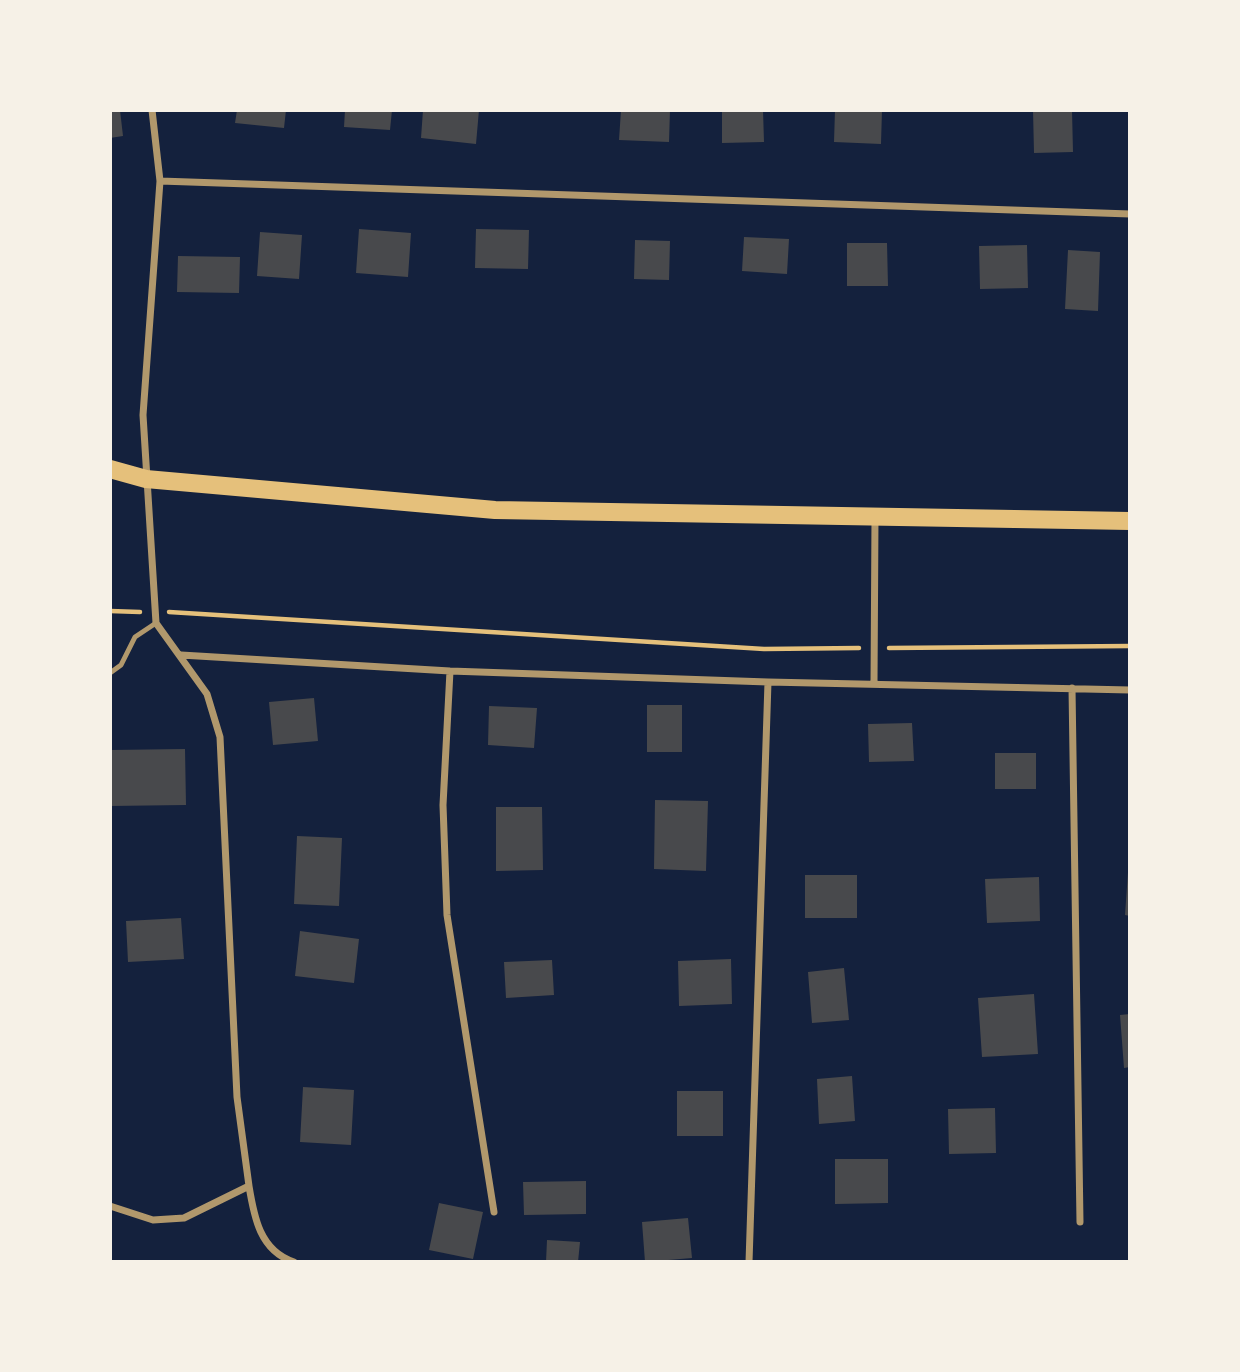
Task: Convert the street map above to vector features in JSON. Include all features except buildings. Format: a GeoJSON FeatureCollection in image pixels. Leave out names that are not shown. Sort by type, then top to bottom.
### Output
{"type":"FeatureCollection","features":[{"type":"Feature","properties":{"kind":"main road"},"geometry":{"type":"LineString","coordinates":[[110,469],[146,479],[495,510],[1130,521]]}},
{"type":"Feature","properties":{"kind":"street"},"geometry":{"type":"LineString","coordinates":[[152,110],[160,181],[143,404],[156,623],[207,694],[220,737],[237,1097],[249,1186],[255,1222],[267,1243],[294,1262]]}},
{"type":"Feature","properties":{"kind":"street"},"geometry":{"type":"LineString","coordinates":[[160,181],[1130,214]]}},
{"type":"Feature","properties":{"kind":"street"},"geometry":{"type":"LineString","coordinates":[[874,684],[875,517]]}},
{"type":"Feature","properties":{"kind":"street"},"geometry":{"type":"LineString","coordinates":[[181,655],[450,671],[1130,690]]}},
{"type":"Feature","properties":{"kind":"street"},"geometry":{"type":"LineString","coordinates":[[450,671],[443,805],[447,915],[494,1212]]}},
{"type":"Feature","properties":{"kind":"street"},"geometry":{"type":"LineString","coordinates":[[749,1262],[768,681]]}},
{"type":"Feature","properties":{"kind":"street"},"geometry":{"type":"LineString","coordinates":[[1072,688],[1080,1222]]}},
{"type":"Feature","properties":{"kind":"street"},"geometry":{"type":"LineString","coordinates":[[110,1206],[153,1220],[184,1218],[249,1186]]}},
{"type":"Feature","properties":{"kind":"lane"},"geometry":{"type":"LineString","coordinates":[[110,673],[121,665],[135,637],[156,623]]}},
{"type":"Feature","properties":{"kind":"path"},"geometry":{"type":"LineString","coordinates":[[110,611],[764,649],[1130,646]]}}]}
